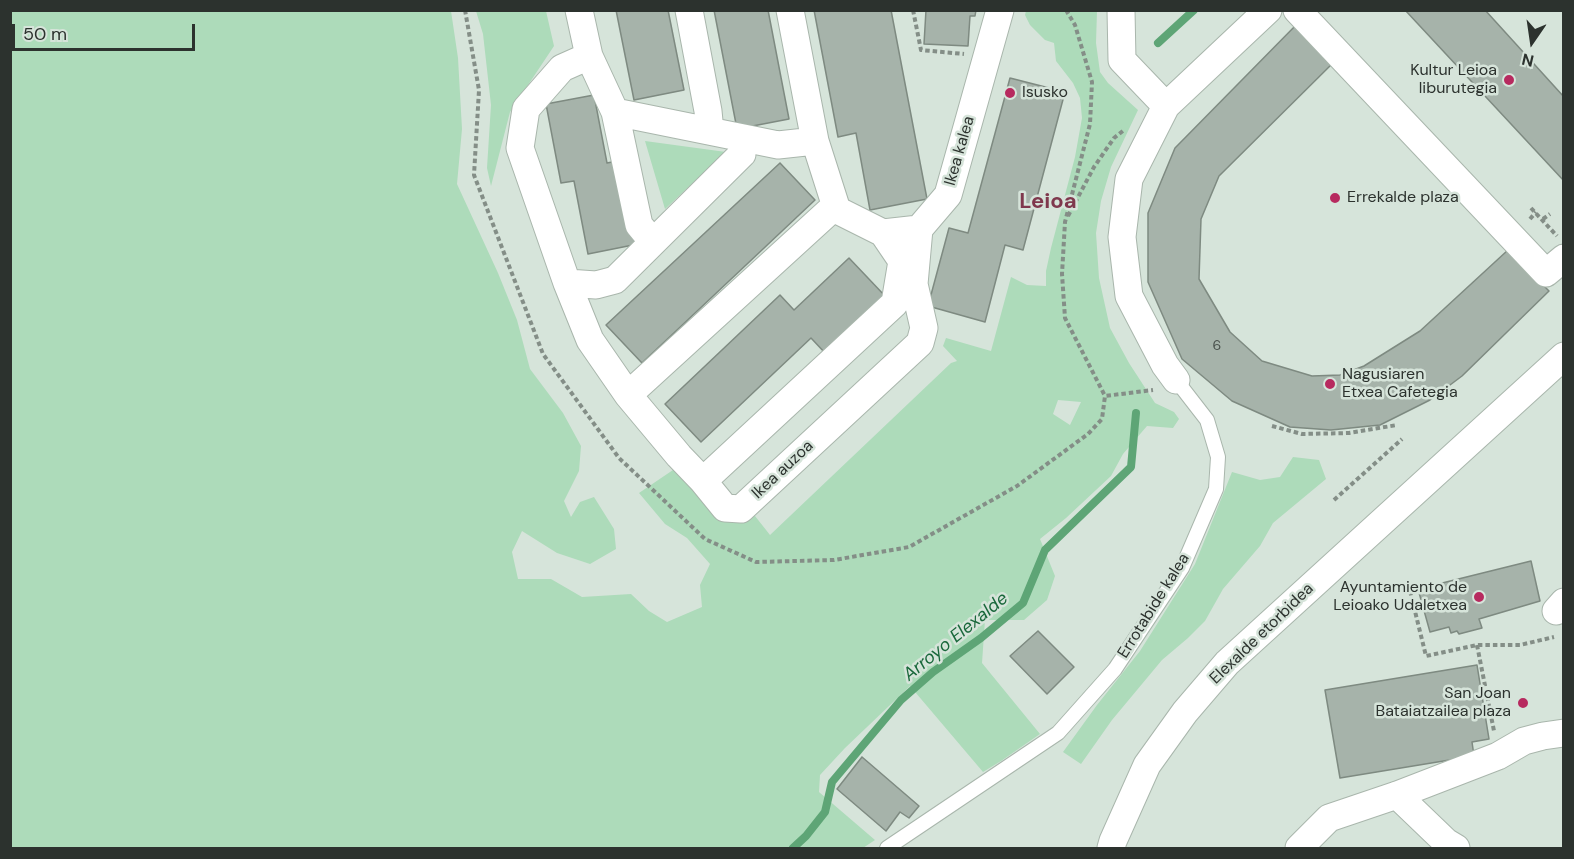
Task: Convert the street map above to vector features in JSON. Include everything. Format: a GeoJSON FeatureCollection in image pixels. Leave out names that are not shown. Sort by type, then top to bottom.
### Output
{"type":"FeatureCollection","features":[{"type":"Feature","properties":{"kind":"street"},"geometry":{"type":"LineString","coordinates":[[579,10],[589,56],[615,112],[639,225],[653,242]]}},
{"type":"Feature","properties":{"kind":"street"},"geometry":{"type":"LineString","coordinates":[[689,10],[710,131]]}},
{"type":"Feature","properties":{"kind":"street"},"geometry":{"type":"LineString","coordinates":[[704,481],[895,303],[902,261],[883,233],[837,210],[835,206],[815,141],[790,10]]}},
{"type":"Feature","properties":{"kind":"street","name":"Ikea kalea"},"geometry":{"type":"LineString","coordinates":[[918,229],[948,195],[1000,10]]}},
{"type":"Feature","properties":{"kind":"street"},"geometry":{"type":"LineString","coordinates":[[1121,10],[1122,60],[1166,106]]}},
{"type":"Feature","properties":{"kind":"street","name":"Errotabide kalea"},"geometry":{"type":"LineString","coordinates":[[1176,380],[1165,365],[1129,296],[1122,237],[1129,179],[1166,106],[1268,10]]}},
{"type":"Feature","properties":{"kind":"street"},"geometry":{"type":"LineString","coordinates":[[1297,10],[1546,273],[1563,258]]}},
{"type":"Feature","properties":{"kind":"street","name":"Ikea auzoa"},"geometry":{"type":"LineString","coordinates":[[589,56],[562,68],[526,109],[520,148],[567,283],[590,340],[628,395],[725,508],[741,509],[920,343],[924,328],[914,284],[918,229]]}},
{"type":"Feature","properties":{"kind":"street"},"geometry":{"type":"LineString","coordinates":[[615,112],[778,145],[815,141]]}},
{"type":"Feature","properties":{"kind":"street"},"geometry":{"type":"LineString","coordinates":[[567,283],[596,285],[615,280],[742,154],[741,138]]}},
{"type":"Feature","properties":{"kind":"street"},"geometry":{"type":"LineString","coordinates":[[628,395],[835,206]]}},
{"type":"Feature","properties":{"kind":"street"},"geometry":{"type":"LineString","coordinates":[[883,233],[918,229]]}},
{"type":"Feature","properties":{"kind":"street","name":"Elexalde etorbidea"},"geometry":{"type":"LineString","coordinates":[[1111,849],[1147,765],[1185,712],[1227,663],[1563,356]]}},
{"type":"Feature","properties":{"kind":"street"},"geometry":{"type":"LineString","coordinates":[[1299,849],[1329,818],[1397,795],[1498,756],[1524,741],[1543,735],[1563,733]]}},
{"type":"Feature","properties":{"kind":"street"},"geometry":{"type":"LineString","coordinates":[[1397,795],[1446,843],[1456,849]]}},
{"type":"Feature","properties":{"kind":"lane","name":"Errotabide kalea"},"geometry":{"type":"LineString","coordinates":[[887,849],[1058,733],[1114,669],[1182,568],[1216,489],[1218,457],[1207,420],[1176,380]]}},
{"type":"Feature","properties":{"kind":"path"},"geometry":{"type":"LineString","coordinates":[[465,10],[479,90],[474,176],[543,354],[619,458],[705,539],[756,562],[834,560],[909,547],[1017,486],[1088,434],[1102,419],[1105,396],[1065,318],[1062,274],[1065,222],[1090,124],[1092,82],[1075,25],[1066,10]]}},
{"type":"Feature","properties":{"kind":"path"},"geometry":{"type":"LineString","coordinates":[[913,10],[921,50],[987,56]]}},
{"type":"Feature","properties":{"kind":"path"},"geometry":{"type":"LineString","coordinates":[[1065,222],[1094,167],[1114,138],[1137,118],[1154,130]]}},
{"type":"Feature","properties":{"kind":"path"},"geometry":{"type":"LineString","coordinates":[[1530,219],[1536,213],[1554,232],[1531,208]]}},
{"type":"Feature","properties":{"kind":"path"},"geometry":{"type":"LineString","coordinates":[[1543,219],[1550,213]]}},
{"type":"Feature","properties":{"kind":"path"},"geometry":{"type":"LineString","coordinates":[[1105,396],[1155,389],[1176,380]]}},
{"type":"Feature","properties":{"kind":"path"},"geometry":{"type":"LineString","coordinates":[[1272,426],[1302,434],[1348,433],[1397,425]]}},
{"type":"Feature","properties":{"kind":"path"},"geometry":{"type":"LineString","coordinates":[[1334,500],[1402,439]]}},
{"type":"Feature","properties":{"kind":"path"},"geometry":{"type":"LineString","coordinates":[[1410,591],[1426,656],[1477,645],[1520,645],[1549,639]]}},
{"type":"Feature","properties":{"kind":"path"},"geometry":{"type":"LineString","coordinates":[[1477,645],[1498,756]]}},
{"type":"Feature","properties":{"kind":"green space"},"geometry":{"type":"Polygon","coordinates":[[[10,11],[451,11],[458,58],[462,129],[457,184],[517,320],[530,369],[563,413],[581,446],[579,471],[564,501],[571,517],[580,502],[594,497],[614,529],[616,549],[590,564],[557,553],[522,531],[512,552],[518,579],[551,579],[582,597],[631,594],[649,611],[667,622],[702,607],[700,585],[710,564],[687,538],[665,524],[639,493],[673,470],[728,519],[755,516],[770,535],[951,363],[957,361],[943,346],[946,338],[991,351],[1011,277],[1027,285],[1046,286],[1046,271],[1075,157],[1082,118],[1080,98],[1073,83],[1056,61],[1054,43],[1045,40],[1030,25],[1025,15],[1026,11],[1097,11],[1096,43],[1100,72],[1108,83],[1138,110],[1111,167],[1101,201],[1096,233],[1099,278],[1110,328],[1129,363],[1155,403],[1174,412],[1179,419],[1173,428],[1147,426],[1123,454],[1111,476],[1040,539],[1055,576],[1047,600],[1024,620],[985,620],[982,663],[1040,734],[983,772],[910,686],[820,775],[819,792],[875,840],[863,848],[11,848],[10,11]],[[1058,400],[1053,414],[1070,425],[1081,402],[1058,400]]]}},
{"type":"Feature","properties":{"kind":"green space"},"geometry":{"type":"Polygon","coordinates":[[[476,11],[546,11],[554,46],[510,112],[491,186],[487,168],[491,105],[483,34],[476,11]]]}},
{"type":"Feature","properties":{"kind":"green space"},"geometry":{"type":"Polygon","coordinates":[[[645,141],[726,152],[665,209],[645,141]]]}},
{"type":"Feature","properties":{"kind":"green space"},"geometry":{"type":"Polygon","coordinates":[[[1293,457],[1319,460],[1326,479],[1273,523],[1260,546],[1223,589],[1205,621],[1162,660],[1112,720],[1081,764],[1063,752],[1140,651],[1195,564],[1232,472],[1260,480],[1280,477],[1293,457]]]}},
{"type":"Feature","properties":{"kind":"building"},"geometry":{"type":"Polygon","coordinates":[[[616,10],[668,10],[684,90],[634,100],[616,10]]]}},
{"type":"Feature","properties":{"kind":"building"},"geometry":{"type":"Polygon","coordinates":[[[714,10],[768,10],[789,119],[737,129],[714,10]]]}},
{"type":"Feature","properties":{"kind":"building"},"geometry":{"type":"Polygon","coordinates":[[[814,10],[891,10],[927,199],[870,210],[856,133],[838,137],[814,10]]]}},
{"type":"Feature","properties":{"kind":"building"},"geometry":{"type":"Polygon","coordinates":[[[926,10],[976,10],[975,16],[970,16],[968,46],[924,44],[926,10]]]}},
{"type":"Feature","properties":{"kind":"building"},"geometry":{"type":"Polygon","coordinates":[[[1405,10],[1485,10],[1564,97],[1564,181],[1405,10]]]}},
{"type":"Feature","properties":{"kind":"building"},"geometry":{"type":"Polygon","coordinates":[[[1299,22],[1336,60],[1219,176],[1201,219],[1199,279],[1230,332],[1262,361],[1312,376],[1340,375],[1364,366],[1420,331],[1508,250],[1549,291],[1462,376],[1430,400],[1380,425],[1331,430],[1290,427],[1232,401],[1182,359],[1148,282],[1148,213],[1175,148],[1299,22]]]}},
{"type":"Feature","properties":{"kind":"building"},"geometry":{"type":"Polygon","coordinates":[[[1010,78],[1065,92],[1023,250],[1005,245],[985,322],[928,306],[949,228],[968,233],[1010,78]]]}},
{"type":"Feature","properties":{"kind":"building"},"geometry":{"type":"Polygon","coordinates":[[[594,95],[607,163],[622,160],[638,244],[588,254],[574,181],[561,183],[546,104],[594,95]]]}},
{"type":"Feature","properties":{"kind":"building"},"geometry":{"type":"Polygon","coordinates":[[[780,163],[815,200],[642,363],[606,325],[780,163]]]}},
{"type":"Feature","properties":{"kind":"building"},"geometry":{"type":"Polygon","coordinates":[[[849,258],[886,297],[826,354],[811,338],[701,442],[665,404],[780,295],[794,310],[849,258]]]}},
{"type":"Feature","properties":{"kind":"building","name":"Ayuntamiento de Leioako Udaletxea"},"geometry":{"type":"Polygon","coordinates":[[[1531,561],[1540,601],[1479,619],[1482,628],[1459,634],[1457,631],[1451,633],[1449,627],[1430,632],[1418,589],[1531,561]]]}},
{"type":"Feature","properties":{"kind":"building"},"geometry":{"type":"Polygon","coordinates":[[[1038,631],[1074,667],[1047,694],[1010,656],[1038,631]]]}},
{"type":"Feature","properties":{"kind":"building"},"geometry":{"type":"Polygon","coordinates":[[[1477,665],[1489,739],[1472,742],[1474,756],[1340,778],[1325,690],[1477,665]]]}},
{"type":"Feature","properties":{"kind":"building"},"geometry":{"type":"Polygon","coordinates":[[[862,757],[919,806],[909,818],[900,812],[886,831],[837,789],[862,757]]]}},
{"type":"Feature","properties":{"kind":"waterway","name":"Arroyo Elexalde"},"geometry":{"type":"LineString","coordinates":[[1158,43],[1194,10]]}},
{"type":"Feature","properties":{"kind":"waterway","name":"Arroyo Elexalde"},"geometry":{"type":"LineString","coordinates":[[793,848],[825,812],[832,782],[901,700],[933,672],[981,638],[1023,603],[1045,550],[1131,467],[1136,413]]}},
{"type":"Feature","properties":{"kind":"place","name":"Kultur Leioa liburutegia"},"geometry":{"type":"Point","coordinates":[1509,80]}},
{"type":"Feature","properties":{"kind":"place","name":"Isusko"},"geometry":{"type":"Point","coordinates":[1010,93]}},
{"type":"Feature","properties":{"kind":"place","name":"Errekalde plaza"},"geometry":{"type":"Point","coordinates":[1335,198]}},
{"type":"Feature","properties":{"kind":"place","name":"Nagusiaren Etxea Cafetegia"},"geometry":{"type":"Point","coordinates":[1330,384]}},
{"type":"Feature","properties":{"kind":"place","name":"Ayuntamiento de Leioako Udaletxea"},"geometry":{"type":"Point","coordinates":[1479,597]}},
{"type":"Feature","properties":{"kind":"place","name":"San Joan Bataiatzailea plaza"},"geometry":{"type":"Point","coordinates":[1523,703]}},
{"type":"Feature","properties":{"kind":"district","name":"Leioa"},"geometry":{"type":"Point","coordinates":[1048,202]}}]}
